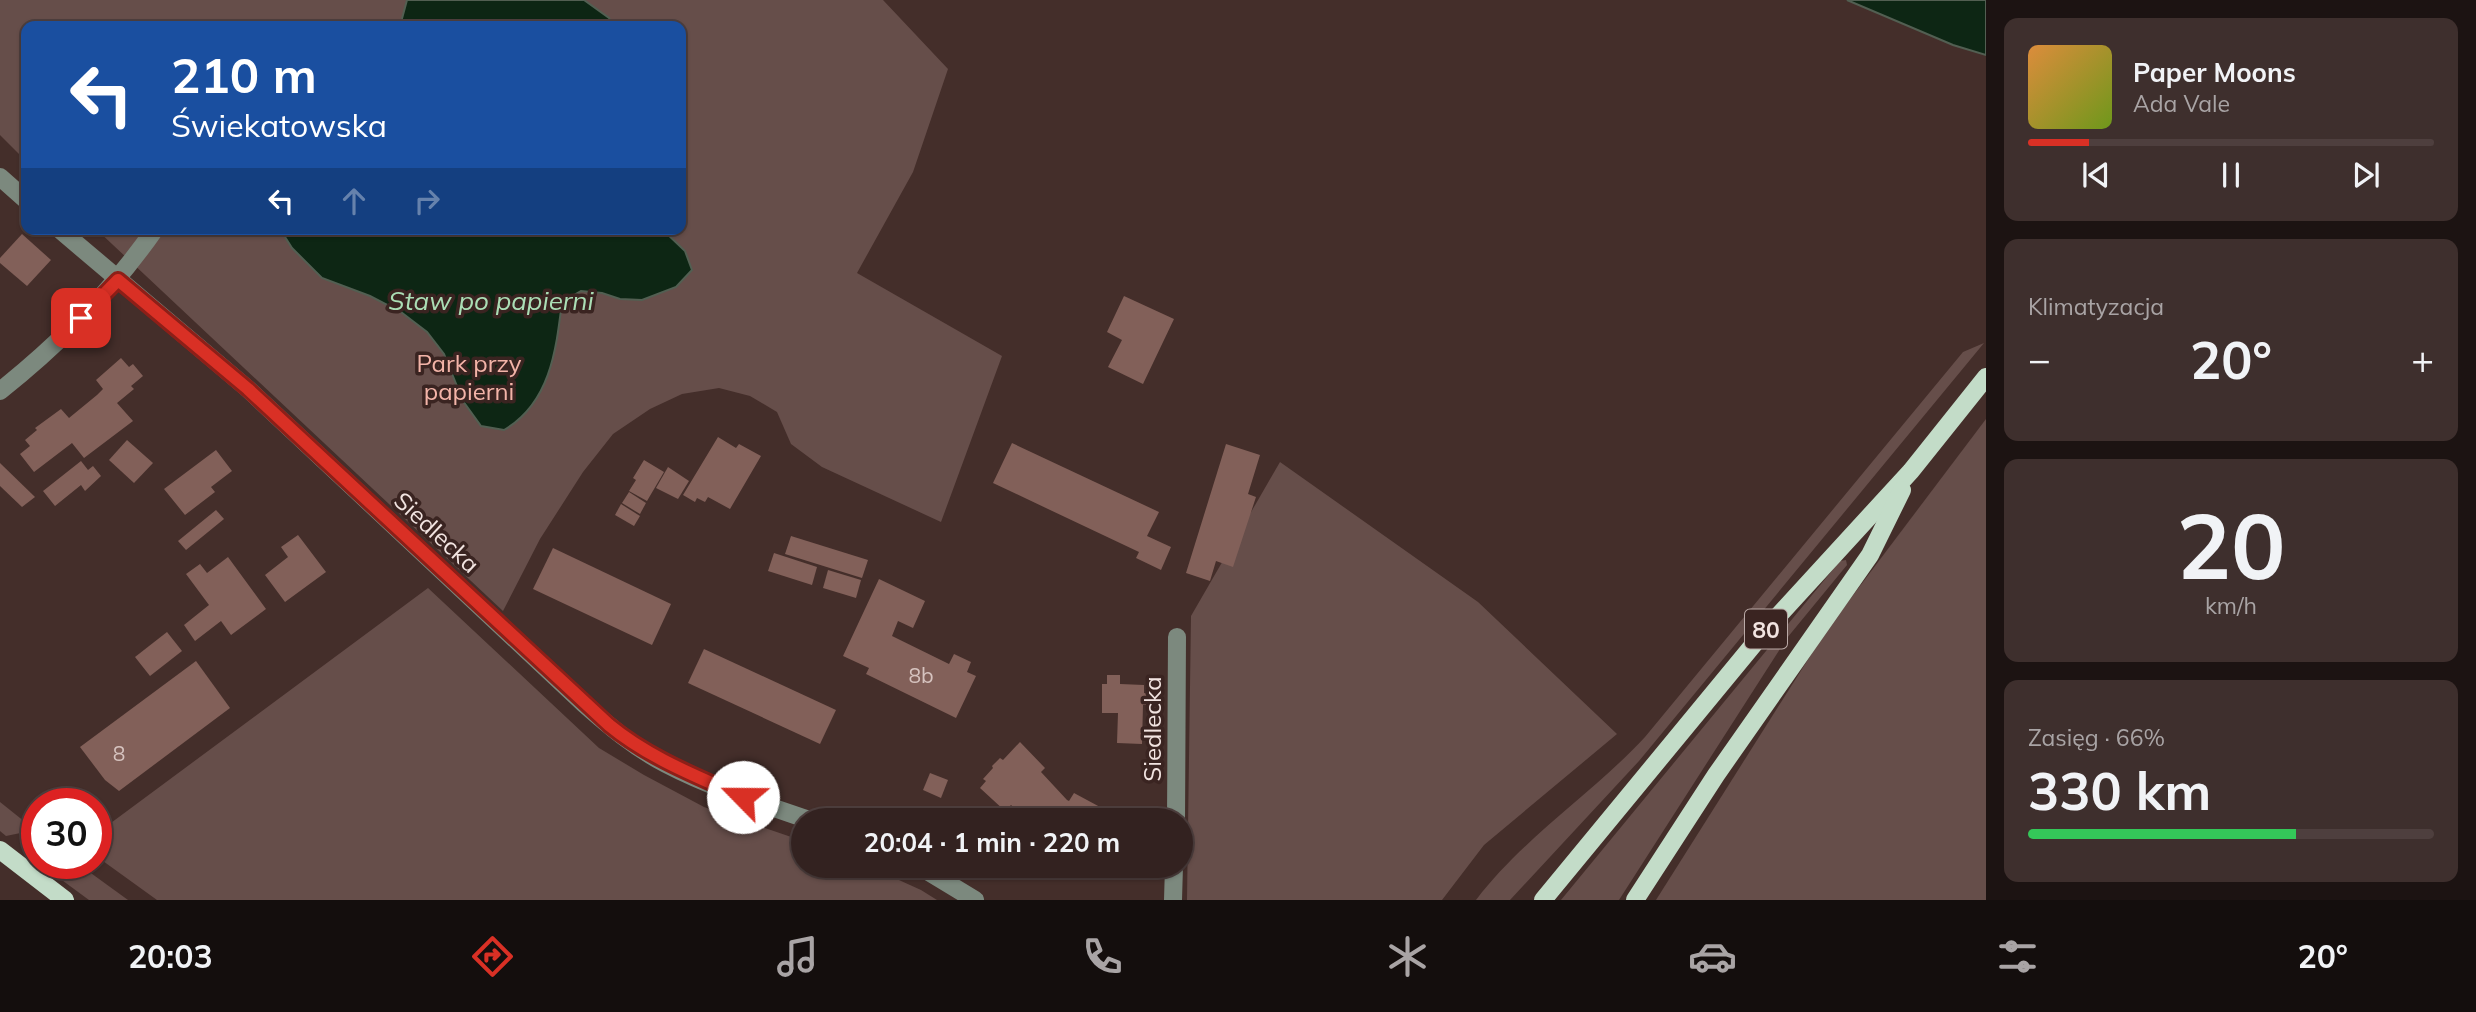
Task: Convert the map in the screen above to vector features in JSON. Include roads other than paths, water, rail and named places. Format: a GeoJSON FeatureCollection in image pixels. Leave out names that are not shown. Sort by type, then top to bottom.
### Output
{"type":"FeatureCollection","features":[{"type":"Feature","properties":{"kind":"main road","name":"80"},"geometry":{"type":"LineString","coordinates":[[1543,900],[1768,627],[1911,471],[1986,377]]}},
{"type":"Feature","properties":{"kind":"main road","name":"80"},"geometry":{"type":"LineString","coordinates":[[1635,900],[1716,775],[1870,555],[1911,471]]}},
{"type":"Feature","properties":{"kind":"main road"},"geometry":{"type":"LineString","coordinates":[[0,850],[65,900]]}},
{"type":"Feature","properties":{"kind":"street"},"geometry":{"type":"LineString","coordinates":[[0,177],[21,196]]}},
{"type":"Feature","properties":{"kind":"street","name":"Siedlecka"},"geometry":{"type":"LineString","coordinates":[[66,235],[248,389],[583,703],[625,739],[665,764],[791,814]]}},
{"type":"Feature","properties":{"kind":"street"},"geometry":{"type":"LineString","coordinates":[[0,391],[55,343],[118,280],[151,235]]}},
{"type":"Feature","properties":{"kind":"street","name":"Siedlecka"},"geometry":{"type":"LineString","coordinates":[[1176,808],[1177,636]]}},
{"type":"Feature","properties":{"kind":"street"},"geometry":{"type":"LineString","coordinates":[[939,878],[975,900]]}},
{"type":"Feature","properties":{"kind":"street"},"geometry":{"type":"LineString","coordinates":[[1173,900],[1174,878]]}},
{"type":"Feature","properties":{"kind":"water"},"geometry":{"type":"Polygon","coordinates":[[[407,0],[584,0],[611,21],[401,21],[407,0]]]}},
{"type":"Feature","properties":{"kind":"water"},"geometry":{"type":"Polygon","coordinates":[[[1847,0],[1986,0],[1986,55],[1953,45],[1847,0]]]}},
{"type":"Feature","properties":{"kind":"water","name":"Staw po papierni"},"geometry":{"type":"Polygon","coordinates":[[[284,235],[668,235],[685,251],[692,270],[676,287],[642,300],[620,299],[602,293],[581,291],[562,302],[553,357],[541,391],[532,406],[504,430],[481,426],[463,401],[444,354],[427,332],[401,312],[370,296],[322,278],[292,248],[284,235]]]}},
{"type":"Feature","properties":{"kind":"park label","name":"Park przy papierni"},"geometry":{"type":"Point","coordinates":[469,377]}}]}
